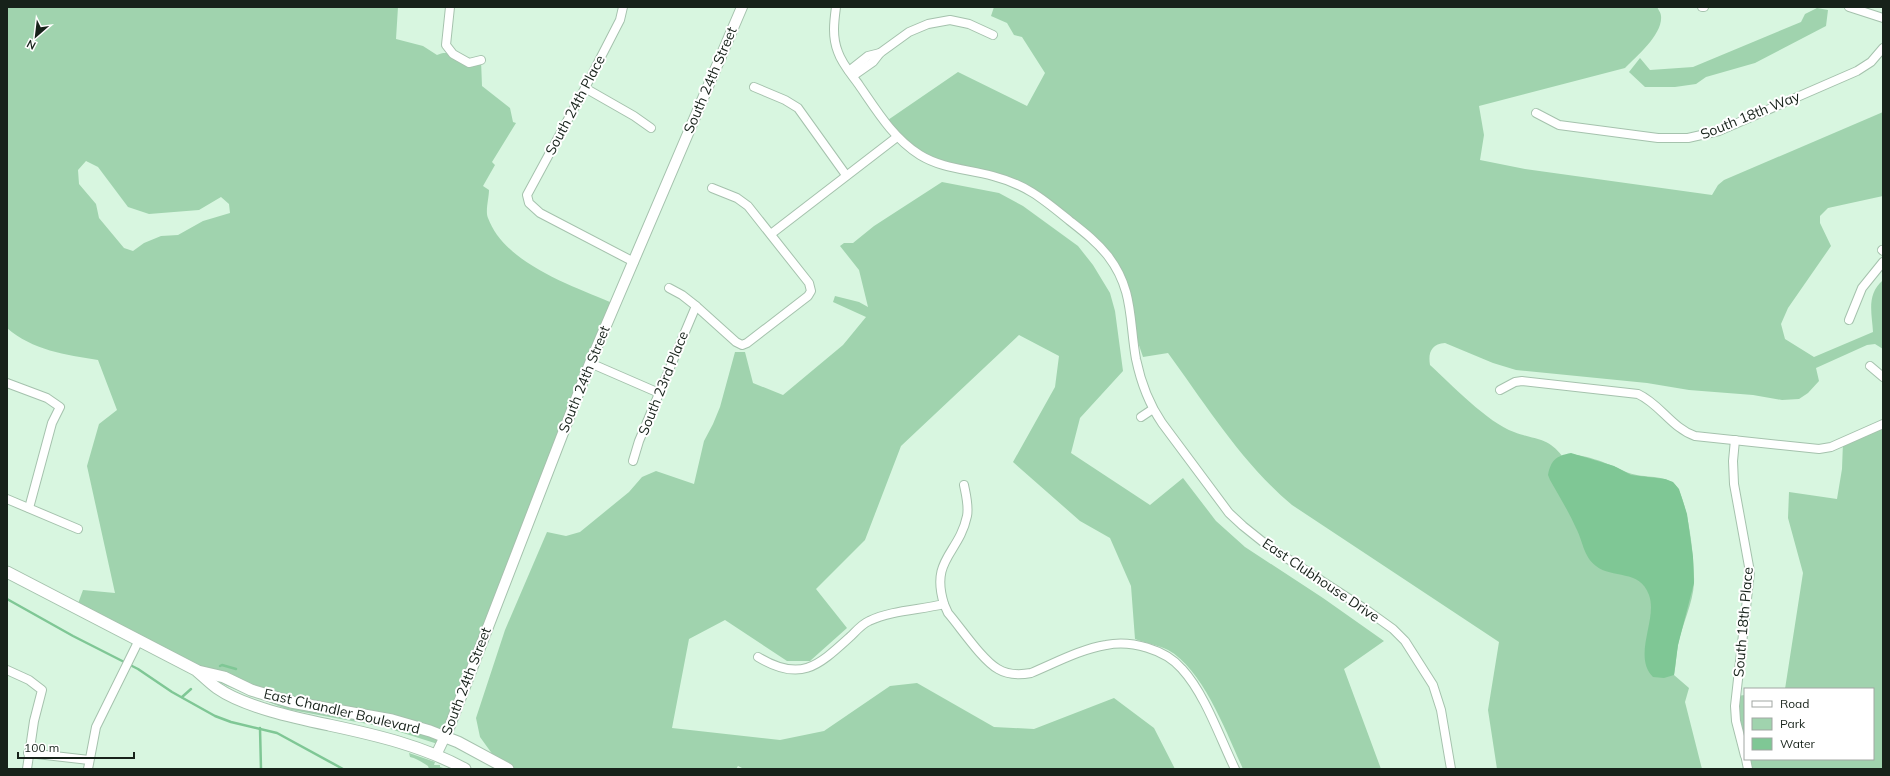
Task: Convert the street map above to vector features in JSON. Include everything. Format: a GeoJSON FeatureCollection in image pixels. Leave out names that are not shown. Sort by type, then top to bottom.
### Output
{"type":"FeatureCollection","features":[{"type":"Feature","properties":{"kind":"main road","name":"East Chandler Boulevard"},"geometry":{"type":"LineString","coordinates":[[7,572],[196,670],[218,688],[246,702],[285,715],[387,739],[436,755],[465,769]]}},
{"type":"Feature","properties":{"kind":"main road","name":"East Chandler Boulevard"},"geometry":{"type":"LineString","coordinates":[[196,670],[224,677],[251,690],[291,702],[392,720],[430,731],[444,738],[458,742],[508,769]]}},
{"type":"Feature","properties":{"kind":"street"},"geometry":{"type":"LineString","coordinates":[[450,7],[446,45],[452,54],[469,63],[481,60]]}},
{"type":"Feature","properties":{"kind":"street","name":"South 24th Place"},"geometry":{"type":"LineString","coordinates":[[623,7],[620,20],[527,195],[529,203],[540,213],[634,262]]}},
{"type":"Feature","properties":{"kind":"street","name":"South 24th Street"},"geometry":{"type":"LineString","coordinates":[[436,755],[444,738],[590,363],[742,7]]}},
{"type":"Feature","properties":{"kind":"street","name":"East Clubhouse Drive"},"geometry":{"type":"LineString","coordinates":[[836,7],[834,31],[838,52],[851,74],[897,137],[921,156],[945,166],[992,176],[1026,187],[1044,199],[1094,241],[1108,256],[1118,272],[1127,292],[1131,308],[1136,358],[1140,377],[1153,409],[1212,491],[1229,513],[1243,526],[1268,546],[1368,611],[1393,629],[1406,641],[1433,685],[1441,710],[1451,769]]}},
{"type":"Feature","properties":{"kind":"street"},"geometry":{"type":"LineString","coordinates":[[1849,7],[1883,18]]}},
{"type":"Feature","properties":{"kind":"street"},"geometry":{"type":"LineString","coordinates":[[851,74],[920,26],[950,20],[969,24],[993,36]]}},
{"type":"Feature","properties":{"kind":"street","name":"South 18th Way"},"geometry":{"type":"LineString","coordinates":[[1536,113],[1550,121],[1571,127],[1669,139],[1699,137],[1719,131],[1857,71],[1871,62],[1883,48]]}},
{"type":"Feature","properties":{"kind":"street"},"geometry":{"type":"LineString","coordinates":[[754,87],[785,100],[798,108],[846,175]]}},
{"type":"Feature","properties":{"kind":"street"},"geometry":{"type":"LineString","coordinates":[[585,88],[634,116],[651,128]]}},
{"type":"Feature","properties":{"kind":"street"},"geometry":{"type":"LineString","coordinates":[[772,234],[846,175],[897,137]]}},
{"type":"Feature","properties":{"kind":"street"},"geometry":{"type":"LineString","coordinates":[[669,288],[682,294],[736,342],[742,345],[747,343],[802,301],[811,291],[809,283],[772,234],[748,206],[737,198],[712,188]]}},
{"type":"Feature","properties":{"kind":"street"},"geometry":{"type":"LineString","coordinates":[[1849,320],[1862,288],[1883,262]]}},
{"type":"Feature","properties":{"kind":"street","name":"South 23rd Place"},"geometry":{"type":"LineString","coordinates":[[633,461],[659,393],[696,306]]}},
{"type":"Feature","properties":{"kind":"street"},"geometry":{"type":"LineString","coordinates":[[590,363],[659,393]]}},
{"type":"Feature","properties":{"kind":"street"},"geometry":{"type":"LineString","coordinates":[[1870,366],[1883,377]]}},
{"type":"Feature","properties":{"kind":"street"},"geometry":{"type":"LineString","coordinates":[[1500,390],[1515,382],[1522,381],[1638,394],[1653,403],[1687,433],[1735,440],[1826,448],[1883,424]]}},
{"type":"Feature","properties":{"kind":"street"},"geometry":{"type":"LineString","coordinates":[[7,383],[47,398],[60,407],[52,423],[29,508]]}},
{"type":"Feature","properties":{"kind":"street"},"geometry":{"type":"LineString","coordinates":[[1140,417],[1153,409]]}},
{"type":"Feature","properties":{"kind":"street","name":"South 18th Place"},"geometry":{"type":"LineString","coordinates":[[1735,440],[1733,461],[1734,484],[1750,572],[1735,706],[1736,721],[1744,754]]}},
{"type":"Feature","properties":{"kind":"street"},"geometry":{"type":"LineString","coordinates":[[964,485],[967,514],[964,527],[942,566],[939,580],[944,604],[948,613],[989,661],[998,669],[1013,674],[1022,675],[1032,673],[1106,645],[1138,646],[1153,650],[1167,657],[1181,667],[1196,687],[1234,769]]}},
{"type":"Feature","properties":{"kind":"street"},"geometry":{"type":"LineString","coordinates":[[7,499],[78,529]]}},
{"type":"Feature","properties":{"kind":"street"},"geometry":{"type":"LineString","coordinates":[[758,657],[775,667],[800,669],[811,667],[823,662],[867,622],[879,617],[944,604]]}},
{"type":"Feature","properties":{"kind":"street"},"geometry":{"type":"LineString","coordinates":[[88,769],[96,727],[139,640]]}},
{"type":"Feature","properties":{"kind":"street"},"geometry":{"type":"LineString","coordinates":[[7,670],[29,680],[42,690],[34,721],[28,753],[27,769]]}},
{"type":"Feature","properties":{"kind":"street"},"geometry":{"type":"LineString","coordinates":[[28,753],[89,760]]}},
{"type":"Feature","properties":{"kind":"green space"},"geometry":{"type":"Polygon","coordinates":[[[7,7],[398,7],[396,39],[423,46],[437,55],[441,53],[453,54],[469,63],[481,60],[482,86],[510,108],[513,122],[516,123],[492,162],[495,165],[483,186],[489,190],[487,215],[497,234],[509,248],[542,272],[615,304],[441,745],[384,727],[286,709],[227,686],[76,609],[83,590],[115,593],[87,466],[99,424],[117,410],[98,360],[74,356],[38,346],[27,342],[7,328],[7,7]],[[86,161],[78,170],[79,184],[96,204],[99,218],[124,248],[133,251],[144,243],[161,236],[178,235],[203,221],[230,213],[229,204],[221,197],[199,210],[149,214],[128,207],[98,167],[86,161]]]}},
{"type":"Feature","properties":{"kind":"green space"},"geometry":{"type":"Polygon","coordinates":[[[994,7],[1657,7],[1661,16],[1661,23],[1658,30],[1642,51],[1625,68],[1479,106],[1484,135],[1480,160],[1525,169],[1712,195],[1718,185],[1724,180],[1883,112],[1883,196],[1828,208],[1820,216],[1820,223],[1831,246],[1788,308],[1781,324],[1785,339],[1814,357],[1873,332],[1871,311],[1872,298],[1874,292],[1883,280],[1883,349],[1875,344],[1867,345],[1816,368],[1819,381],[1808,393],[1799,399],[1782,400],[1753,395],[1689,390],[1647,383],[1516,370],[1493,363],[1445,343],[1436,345],[1430,353],[1430,365],[1470,402],[1504,427],[1521,435],[1546,442],[1557,450],[1562,456],[1575,455],[1592,458],[1628,473],[1661,478],[1672,482],[1678,488],[1686,513],[1692,545],[1694,583],[1692,599],[1678,645],[1674,675],[1689,688],[1685,702],[1702,769],[1497,769],[1488,710],[1499,642],[1292,505],[1274,489],[1226,433],[1168,353],[1143,357],[1132,325],[1131,308],[1108,256],[1026,187],[921,156],[885,122],[958,72],[1027,106],[1045,73],[1022,37],[1014,35],[1007,23],[991,16],[994,7]]]}},
{"type":"Feature","properties":{"kind":"green space"},"geometry":{"type":"Polygon","coordinates":[[[1817,8],[1828,10],[1826,26],[1755,63],[1706,77],[1696,84],[1675,87],[1645,87],[1629,72],[1640,58],[1650,70],[1693,67],[1801,22],[1805,14],[1817,8]]]}},
{"type":"Feature","properties":{"kind":"green space"},"geometry":{"type":"Polygon","coordinates":[[[942,182],[999,193],[1023,206],[1078,246],[1093,265],[1110,293],[1115,311],[1123,371],[1080,418],[1071,453],[1150,505],[1183,478],[1216,521],[1245,547],[1323,598],[1384,641],[1344,669],[1381,769],[1243,769],[1213,704],[1192,672],[1181,659],[1168,650],[1135,639],[1131,586],[1110,538],[1080,521],[1013,462],[1055,387],[1059,356],[1019,335],[901,446],[865,540],[816,589],[847,628],[810,661],[787,661],[725,620],[689,639],[672,728],[780,740],[824,731],[890,686],[917,683],[994,727],[1034,729],[1114,698],[1154,728],[1175,769],[744,769],[738,766],[736,769],[514,769],[493,755],[480,737],[476,718],[505,630],[547,532],[566,536],[580,532],[629,492],[642,477],[656,471],[694,484],[704,441],[720,407],[735,352],[745,352],[753,383],[783,395],[843,345],[866,317],[833,302],[835,296],[859,302],[868,307],[859,270],[840,246],[844,243],[853,243],[874,226],[942,182]]]}},
{"type":"Feature","properties":{"kind":"green space"},"geometry":{"type":"Polygon","coordinates":[[[1883,424],[1883,769],[1748,769],[1746,760],[1874,760],[1874,688],[1785,688],[1803,573],[1788,518],[1789,492],[1837,499],[1842,469],[1843,442],[1883,424]]]}},
{"type":"Feature","properties":{"kind":"green space"},"geometry":{"type":"Polygon","coordinates":[[[1744,695],[1744,749],[1736,696],[1744,695]]]}},
{"type":"Feature","properties":{"kind":"green space"},"geometry":{"type":"Polygon","coordinates":[[[409,753],[435,762],[434,765],[440,765],[440,767],[446,769],[429,769],[428,766],[417,759],[410,757],[409,753]]]}},
{"type":"Feature","properties":{"kind":"water"},"geometry":{"type":"Polygon","coordinates":[[[1571,453],[1614,466],[1631,475],[1665,479],[1673,482],[1679,489],[1687,514],[1693,557],[1694,583],[1678,645],[1674,675],[1664,678],[1653,677],[1647,668],[1645,648],[1651,605],[1649,595],[1645,587],[1639,581],[1632,578],[1603,570],[1596,566],[1588,558],[1570,516],[1550,480],[1548,475],[1553,462],[1558,457],[1571,453]]]}},
{"type":"Feature","properties":{"kind":"waterway"},"geometry":{"type":"LineString","coordinates":[[7,599],[73,636],[138,669],[172,692],[215,716],[231,722],[277,733],[343,769]]}},
{"type":"Feature","properties":{"kind":"waterway"},"geometry":{"type":"LineString","coordinates":[[220,666],[222,665],[236,669]]}},
{"type":"Feature","properties":{"kind":"waterway"},"geometry":{"type":"LineString","coordinates":[[182,697],[191,689]]}},
{"type":"Feature","properties":{"kind":"waterway"},"geometry":{"type":"LineString","coordinates":[[260,728],[261,769]]}}]}
